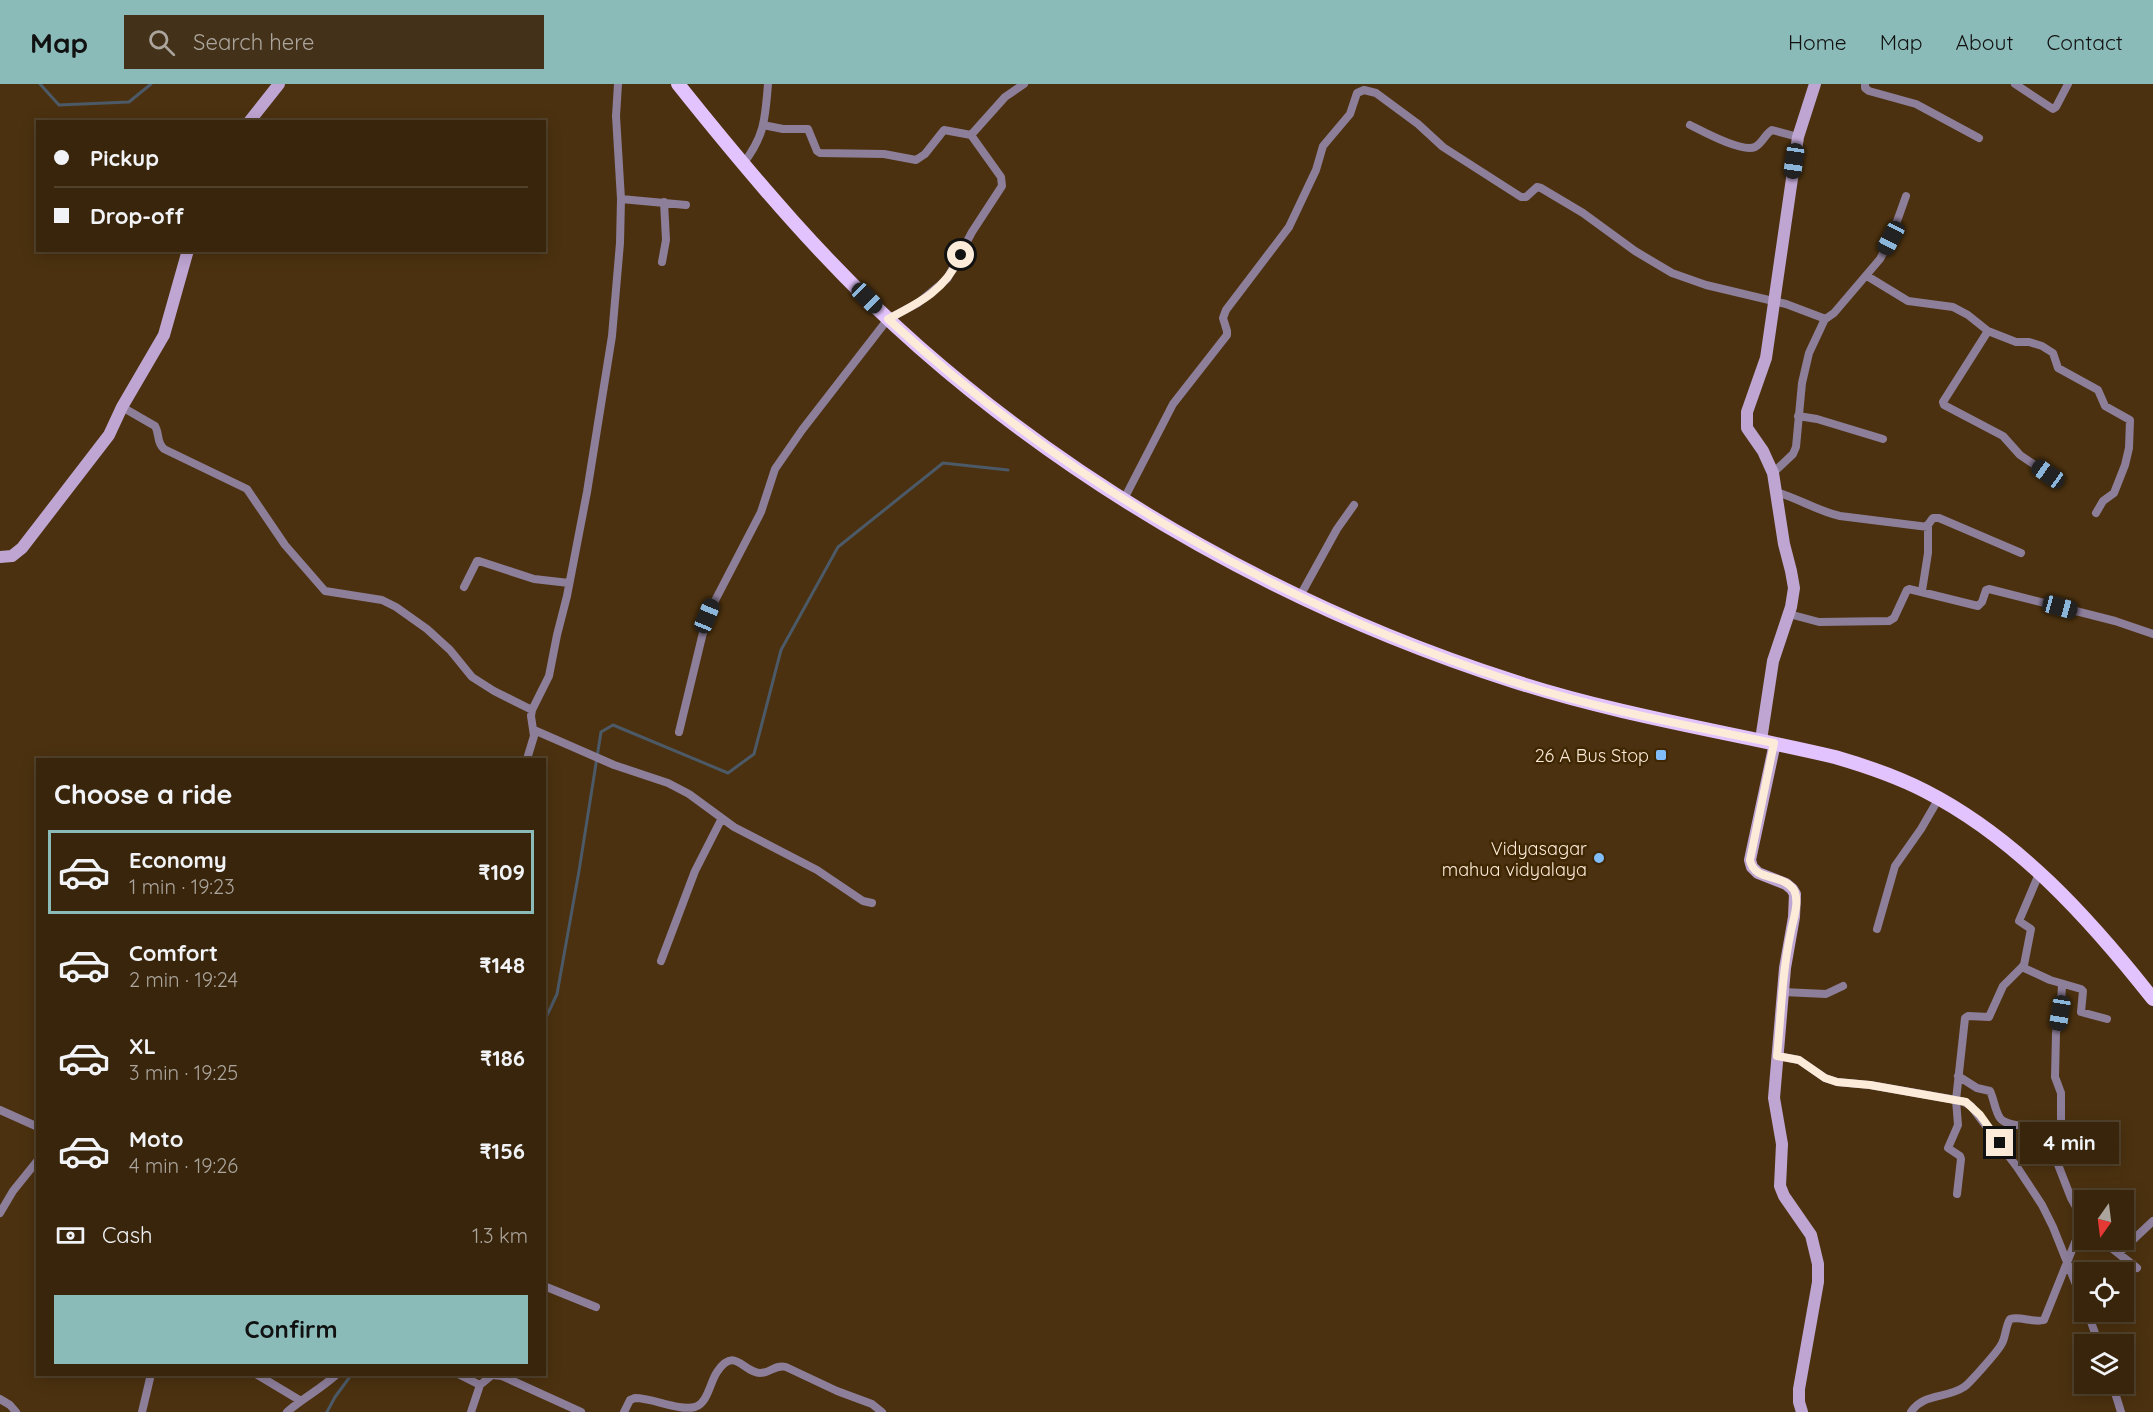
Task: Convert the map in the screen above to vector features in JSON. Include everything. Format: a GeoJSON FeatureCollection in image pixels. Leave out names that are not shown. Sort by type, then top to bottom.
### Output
{"type":"FeatureCollection","features":[{"type":"Feature","properties":{"kind":"main road"},"geometry":{"type":"LineString","coordinates":[[678,84],[790,218],[888,319],[958,380],[1030,436],[1124,499],[1191,540],[1300,596],[1376,630],[1511,681],[1609,708],[1835,757],[1907,783],[1938,798],[1978,823],[2039,874],[2097,932],[2153,999]]}},
{"type":"Feature","properties":{"kind":"street"},"geometry":{"type":"LineString","coordinates":[[251,120],[279,84]]}},
{"type":"Feature","properties":{"kind":"street"},"geometry":{"type":"LineString","coordinates":[[527,758],[534,730],[532,710],[551,671],[569,583],[587,492],[612,336],[619,265],[621,199],[616,122],[618,84]]}},
{"type":"Feature","properties":{"kind":"street"},"geometry":{"type":"LineString","coordinates":[[743,164],[756,146],[763,125],[768,84]]}},
{"type":"Feature","properties":{"kind":"street"},"geometry":{"type":"LineString","coordinates":[[971,135],[1005,98],[1024,84]]}},
{"type":"Feature","properties":{"kind":"street"},"geometry":{"type":"LineString","coordinates":[[1802,1412],[1799,1389],[1818,1282],[1818,1264],[1809,1230],[1784,1196],[1780,1186],[1782,1144],[1774,1098],[1785,968],[1795,909],[1795,894],[1786,884],[1758,873],[1752,867],[1750,860],[1768,742],[1773,661],[1794,593],[1773,473],[1763,450],[1747,428],[1746,419],[1765,363],[1798,137],[1815,84]]}},
{"type":"Feature","properties":{"kind":"street"},"geometry":{"type":"LineString","coordinates":[[1865,84],[1865,88],[1869,91],[1916,104],[1979,138]]}},
{"type":"Feature","properties":{"kind":"street"},"geometry":{"type":"LineString","coordinates":[[2015,84],[2053,109],[2068,84]]}},
{"type":"Feature","properties":{"kind":"street"},"geometry":{"type":"LineString","coordinates":[[1124,499],[1173,404],[1227,335],[1223,318],[1226,310],[1289,227],[1316,170],[1323,146],[1345,121],[1360,90],[1376,93],[1418,124],[1443,147],[1523,198],[1539,187],[1583,213],[1672,273],[1706,285],[1774,301],[1824,320]]}},
{"type":"Feature","properties":{"kind":"street"},"geometry":{"type":"LineString","coordinates":[[679,732],[707,616],[761,512],[772,475],[787,451],[888,319],[918,303],[947,279],[972,232],[1002,186],[1001,177],[971,135],[944,130],[920,159],[914,160],[885,154],[820,153],[808,129],[783,129],[763,125]]}},
{"type":"Feature","properties":{"kind":"street"},"geometry":{"type":"LineString","coordinates":[[1690,125],[1730,143],[1750,148],[1757,145],[1772,130],[1798,137]]}},
{"type":"Feature","properties":{"kind":"street"},"geometry":{"type":"LineString","coordinates":[[1773,473],[1793,454],[1797,438],[1802,383],[1809,353],[1824,320],[1834,313],[1880,259],[1891,238],[1906,196]]}},
{"type":"Feature","properties":{"kind":"street"},"geometry":{"type":"LineString","coordinates":[[621,199],[686,205]]}},
{"type":"Feature","properties":{"kind":"street"},"geometry":{"type":"LineString","coordinates":[[662,262],[666,240],[664,202]]}},
{"type":"Feature","properties":{"kind":"street"},"geometry":{"type":"LineString","coordinates":[[0,557],[12,556],[22,548],[109,435],[122,407],[164,335],[187,252]]}},
{"type":"Feature","properties":{"kind":"street"},"geometry":{"type":"LineString","coordinates":[[1867,276],[1908,301],[1953,307],[1970,316],[1988,331],[2016,342],[2037,344],[2052,352],[2058,368],[2097,390],[2108,408],[2130,420],[2129,448],[2122,473],[2114,493],[2103,501],[2096,513]]}},
{"type":"Feature","properties":{"kind":"street"},"geometry":{"type":"LineString","coordinates":[[1988,331],[1944,405],[2003,436],[2020,455],[2048,474]]}},
{"type":"Feature","properties":{"kind":"street"},"geometry":{"type":"LineString","coordinates":[[122,407],[155,426],[158,429],[159,444],[170,454],[247,489],[285,545],[325,591],[382,600],[396,607],[427,629],[450,650],[472,677],[532,710]]}},
{"type":"Feature","properties":{"kind":"street"},"geometry":{"type":"LineString","coordinates":[[1798,416],[1817,419],[1883,439]]}},
{"type":"Feature","properties":{"kind":"street"},"geometry":{"type":"LineString","coordinates":[[1776,492],[1790,495],[1828,514],[1887,524],[1927,526]]}},
{"type":"Feature","properties":{"kind":"street"},"geometry":{"type":"LineString","coordinates":[[1300,596],[1337,529],[1354,505]]}},
{"type":"Feature","properties":{"kind":"street"},"geometry":{"type":"LineString","coordinates":[[1927,526],[1933,518],[1939,518],[2021,553]]}},
{"type":"Feature","properties":{"kind":"street"},"geometry":{"type":"LineString","coordinates":[[1922,591],[1928,553],[1929,528],[1927,526]]}},
{"type":"Feature","properties":{"kind":"street"},"geometry":{"type":"LineString","coordinates":[[464,587],[478,561],[534,579],[569,583]]}},
{"type":"Feature","properties":{"kind":"street"},"geometry":{"type":"LineString","coordinates":[[1789,614],[1819,622],[1889,621],[1894,618],[1908,589],[1978,606],[1986,590],[1989,589],[2115,621],[2153,634]]}},
{"type":"Feature","properties":{"kind":"street"},"geometry":{"type":"LineString","coordinates":[[534,730],[614,765],[668,783],[689,794],[758,841],[817,870],[863,901],[873,903]]}},
{"type":"Feature","properties":{"kind":"street"},"geometry":{"type":"LineString","coordinates":[[1877,929],[1895,866],[1921,829],[1938,798]]}},
{"type":"Feature","properties":{"kind":"street"},"geometry":{"type":"LineString","coordinates":[[661,961],[695,871],[722,818]]}},
{"type":"Feature","properties":{"kind":"street"},"geometry":{"type":"LineString","coordinates":[[1956,1194],[1961,1159],[1948,1148],[1958,1125],[1956,1100],[1966,1017],[1989,1017],[2003,986],[2025,962],[2031,929],[2019,921],[2039,874]]}},
{"type":"Feature","properties":{"kind":"street"},"geometry":{"type":"LineString","coordinates":[[2022,967],[2083,991],[2080,1010],[2082,1013],[2107,1019]]}},
{"type":"Feature","properties":{"kind":"street"},"geometry":{"type":"LineString","coordinates":[[2050,1139],[2061,1135],[2061,1093],[2055,1077],[2056,1033],[2062,984]]}},
{"type":"Feature","properties":{"kind":"street"},"geometry":{"type":"LineString","coordinates":[[1783,992],[1826,994],[1843,986]]}},
{"type":"Feature","properties":{"kind":"street"},"geometry":{"type":"LineString","coordinates":[[1777,1056],[1799,1060],[1825,1078],[1837,1082],[1870,1085],[1956,1100],[1966,1102],[1973,1107],[2017,1167],[2048,1216],[2074,1281]]}},
{"type":"Feature","properties":{"kind":"street"},"geometry":{"type":"LineString","coordinates":[[1958,1076],[1977,1089],[1990,1091],[1999,1117],[2004,1122],[2040,1127],[2045,1131],[2074,1203]]}},
{"type":"Feature","properties":{"kind":"street"},"geometry":{"type":"LineString","coordinates":[[0,1110],[36,1126]]}},
{"type":"Feature","properties":{"kind":"street"},"geometry":{"type":"LineString","coordinates":[[0,1213],[11,1193],[36,1162]]}},
{"type":"Feature","properties":{"kind":"street"},"geometry":{"type":"LineString","coordinates":[[2119,1253],[2153,1221]]}},
{"type":"Feature","properties":{"kind":"street"},"geometry":{"type":"LineString","coordinates":[[1911,1412],[1919,1402],[1926,1398],[1957,1391],[1968,1383],[2000,1347],[2010,1319],[2016,1317],[2044,1320],[2074,1245]]}},
{"type":"Feature","properties":{"kind":"street"},"geometry":{"type":"LineString","coordinates":[[2115,1250],[2137,1268]]}},
{"type":"Feature","properties":{"kind":"street"},"geometry":{"type":"LineString","coordinates":[[546,1287],[597,1307]]}},
{"type":"Feature","properties":{"kind":"street"},"geometry":{"type":"LineString","coordinates":[[624,1412],[630,1400],[635,1398],[685,1407],[698,1406],[703,1401],[717,1372],[724,1364],[734,1360],[757,1372],[764,1372],[777,1366],[786,1367],[837,1392],[872,1404],[882,1412]]}},
{"type":"Feature","properties":{"kind":"street"},"geometry":{"type":"LineString","coordinates":[[142,1412],[150,1376]]}},
{"type":"Feature","properties":{"kind":"street"},"geometry":{"type":"LineString","coordinates":[[259,1376],[301,1401]]}},
{"type":"Feature","properties":{"kind":"street"},"geometry":{"type":"LineString","coordinates":[[287,1412],[318,1391],[335,1376]]}},
{"type":"Feature","properties":{"kind":"street"},"geometry":{"type":"LineString","coordinates":[[462,1376],[480,1385]]}},
{"type":"Feature","properties":{"kind":"street"},"geometry":{"type":"LineString","coordinates":[[471,1412],[480,1385],[491,1376]]}},
{"type":"Feature","properties":{"kind":"street"},"geometry":{"type":"LineString","coordinates":[[500,1376],[522,1384],[580,1412]]}},
{"type":"Feature","properties":{"kind":"street"},"geometry":{"type":"LineString","coordinates":[[2115,1394],[2121,1412]]}},
{"type":"Feature","properties":{"kind":"street"},"geometry":{"type":"LineString","coordinates":[[0,1399],[16,1412]]}},
{"type":"Feature","properties":{"kind":"waterway"},"geometry":{"type":"LineString","coordinates":[[40,84],[59,105],[129,102],[151,84]]}},
{"type":"Feature","properties":{"kind":"waterway"},"geometry":{"type":"LineString","coordinates":[[546,1018],[557,994],[601,732],[613,725],[728,773],[754,754],[781,650],[838,547],[943,463],[1008,470]]}},
{"type":"Feature","properties":{"kind":"waterway"},"geometry":{"type":"LineString","coordinates":[[327,1412],[351,1376]]}},
{"type":"Feature","properties":{"kind":"place","name":"26 A Bus Stop"},"geometry":{"type":"Point","coordinates":[1661,755]}},
{"type":"Feature","properties":{"kind":"place","name":"Vidyasagar mahua vidyalaya"},"geometry":{"type":"Point","coordinates":[1599,858]}},
{"type":"Feature","properties":{"kind":"route"},"geometry":{"type":"LineString","coordinates":[[961,255],[947,279],[930,295],[913,307],[888,319],[958,380],[1030,436],[1150,516],[1191,540],[1319,605],[1376,630],[1511,681],[1609,708],[1774,743],[1750,860],[1752,867],[1758,873],[1778,879],[1792,889],[1796,901],[1785,968],[1777,1056],[1799,1060],[1825,1078],[1837,1082],[1870,1085],[1966,1102],[1980,1115],[2000,1143]]}}]}
